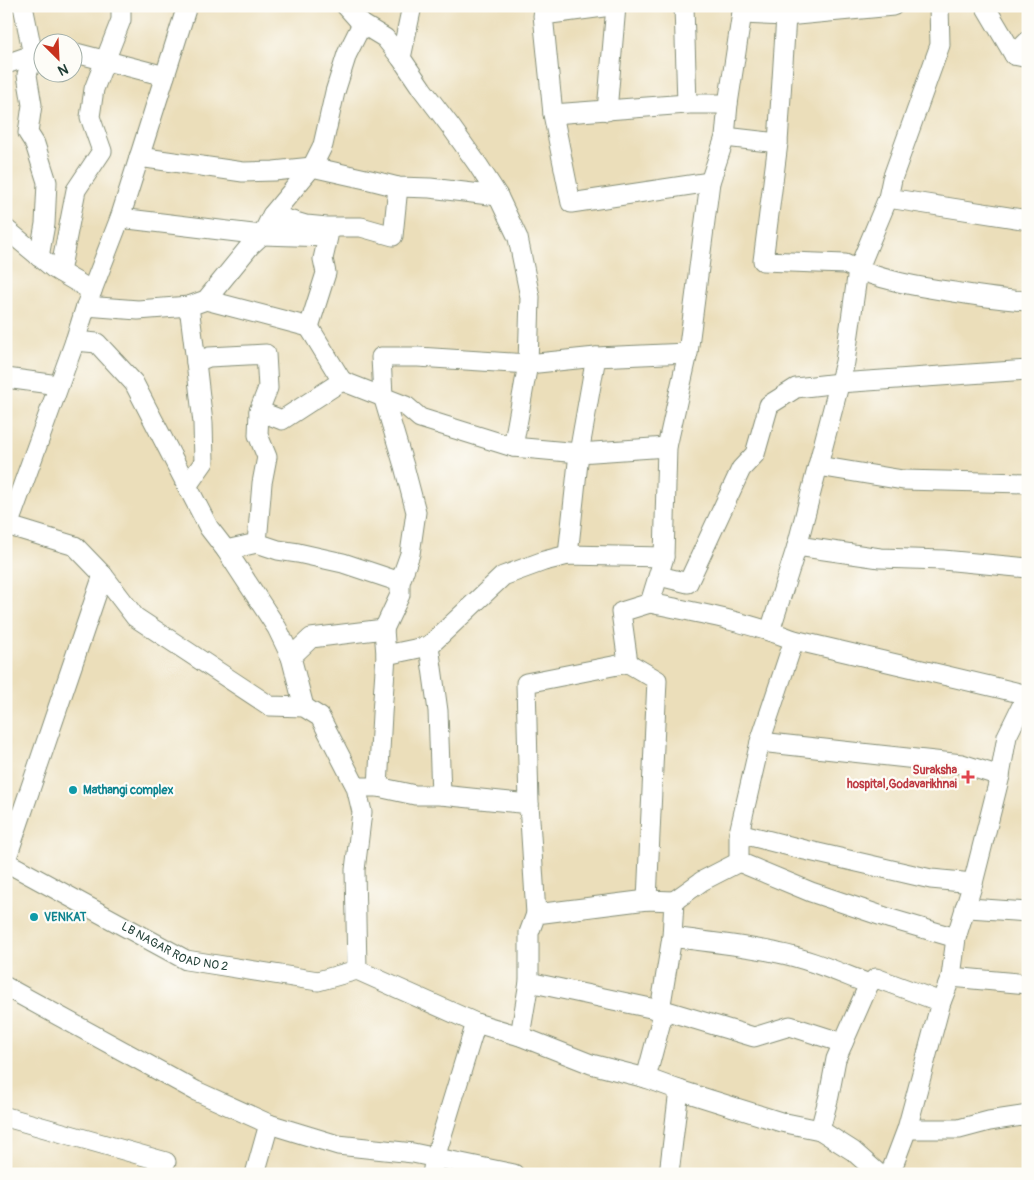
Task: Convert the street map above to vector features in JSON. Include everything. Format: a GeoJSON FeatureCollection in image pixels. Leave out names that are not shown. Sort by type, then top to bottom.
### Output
{"type":"FeatureCollection","features":[{"type":"Feature","properties":{"kind":"street"},"geometry":{"type":"LineString","coordinates":[[23,6],[32,34]]}},
{"type":"Feature","properties":{"kind":"street"},"geometry":{"type":"LineString","coordinates":[[60,272],[76,190],[102,151],[90,117],[94,89],[121,20],[121,6]]}},
{"type":"Feature","properties":{"kind":"street"},"geometry":{"type":"LineString","coordinates":[[187,6],[120,218],[7,526],[75,546],[103,576],[135,617],[270,706],[304,706],[320,716],[356,788],[362,812],[355,870],[357,970],[476,1022],[520,1036],[591,1064],[646,1078],[781,1122],[820,1130],[853,1151],[880,1174]]}},
{"type":"Feature","properties":{"kind":"street"},"geometry":{"type":"LineString","coordinates":[[346,6],[362,24],[384,38],[401,58],[498,196],[518,238],[530,297],[528,364],[513,447]]}},
{"type":"Feature","properties":{"kind":"street"},"geometry":{"type":"LineString","coordinates":[[401,58],[412,6]]}},
{"type":"Feature","properties":{"kind":"street"},"geometry":{"type":"LineString","coordinates":[[611,6],[543,15],[554,114],[571,203],[710,182]]}},
{"type":"Feature","properties":{"kind":"street"},"geometry":{"type":"LineString","coordinates":[[607,111],[616,6]]}},
{"type":"Feature","properties":{"kind":"street"},"geometry":{"type":"LineString","coordinates":[[684,6],[687,104]]}},
{"type":"Feature","properties":{"kind":"street"},"geometry":{"type":"LineString","coordinates":[[650,603],[664,557],[667,446],[688,353],[710,182],[725,137],[742,10],[786,16],[893,6]]}},
{"type":"Feature","properties":{"kind":"street"},"geometry":{"type":"LineString","coordinates":[[770,631],[797,546],[840,383],[845,362],[858,270],[888,198],[892,179],[940,45],[939,6]]}},
{"type":"Feature","properties":{"kind":"street"},"geometry":{"type":"LineString","coordinates":[[986,6],[1021,57]]}},
{"type":"Feature","properties":{"kind":"street"},"geometry":{"type":"LineString","coordinates":[[786,16],[778,143],[763,261],[845,264],[858,270],[917,286],[1028,301]]}},
{"type":"Feature","properties":{"kind":"street"},"geometry":{"type":"LineString","coordinates":[[187,486],[204,462],[203,423],[196,362],[197,303],[262,235],[272,215],[312,167],[323,145],[335,92],[347,54],[362,24]]}},
{"type":"Feature","properties":{"kind":"street"},"geometry":{"type":"LineString","coordinates":[[1021,57],[1028,41]]}},
{"type":"Feature","properties":{"kind":"street"},"geometry":{"type":"LineString","coordinates":[[82,54],[165,76]]}},
{"type":"Feature","properties":{"kind":"street"},"geometry":{"type":"LineString","coordinates":[[6,64],[32,55]]}},
{"type":"Feature","properties":{"kind":"street"},"geometry":{"type":"LineString","coordinates":[[32,65],[27,75],[32,105],[28,133],[35,144],[46,182],[45,224],[39,257]]}},
{"type":"Feature","properties":{"kind":"street"},"geometry":{"type":"LineString","coordinates":[[554,114],[687,104],[728,104]]}},
{"type":"Feature","properties":{"kind":"street"},"geometry":{"type":"LineString","coordinates":[[725,137],[778,143]]}},
{"type":"Feature","properties":{"kind":"street"},"geometry":{"type":"LineString","coordinates":[[139,157],[242,172],[312,167],[398,187],[430,188],[498,196]]}},
{"type":"Feature","properties":{"kind":"street"},"geometry":{"type":"LineString","coordinates":[[120,218],[262,235],[327,232],[362,228],[393,236],[398,187]]}},
{"type":"Feature","properties":{"kind":"street"},"geometry":{"type":"LineString","coordinates":[[888,198],[1028,220]]}},
{"type":"Feature","properties":{"kind":"street"},"geometry":{"type":"LineString","coordinates":[[272,215],[327,232]]}},
{"type":"Feature","properties":{"kind":"street"},"geometry":{"type":"LineString","coordinates":[[6,228],[39,257],[60,272],[89,299],[138,310],[197,303],[309,327],[342,381],[406,406],[420,418],[513,447],[579,453],[667,446]]}},
{"type":"Feature","properties":{"kind":"street"},"geometry":{"type":"LineString","coordinates":[[309,327],[326,273],[323,259],[327,232]]}},
{"type":"Feature","properties":{"kind":"street"},"geometry":{"type":"LineString","coordinates":[[75,341],[97,343],[134,383],[209,528],[226,550],[277,628],[292,657],[304,706]]}},
{"type":"Feature","properties":{"kind":"street"},"geometry":{"type":"LineString","coordinates":[[378,787],[386,655],[384,630],[400,595],[400,582],[410,554],[416,512],[383,396],[382,357],[418,357],[528,364],[596,357],[688,353]]}},
{"type":"Feature","properties":{"kind":"street"},"geometry":{"type":"LineString","coordinates":[[196,362],[209,356],[266,354],[268,388],[259,411],[258,436],[267,457],[262,483],[257,543]]}},
{"type":"Feature","properties":{"kind":"street"},"geometry":{"type":"LineString","coordinates":[[568,555],[579,453],[596,357]]}},
{"type":"Feature","properties":{"kind":"street"},"geometry":{"type":"LineString","coordinates":[[659,576],[688,583],[741,469],[755,454],[769,405],[796,388],[840,383],[1028,370]]}},
{"type":"Feature","properties":{"kind":"street"},"geometry":{"type":"LineString","coordinates":[[6,378],[58,385]]}},
{"type":"Feature","properties":{"kind":"street"},"geometry":{"type":"LineString","coordinates":[[259,411],[282,420],[342,381]]}},
{"type":"Feature","properties":{"kind":"street"},"geometry":{"type":"LineString","coordinates":[[818,466],[903,480],[1028,483]]}},
{"type":"Feature","properties":{"kind":"street"},"geometry":{"type":"LineString","coordinates":[[226,550],[257,543],[278,550],[298,552],[343,563],[400,582]]}},
{"type":"Feature","properties":{"kind":"street"},"geometry":{"type":"LineString","coordinates":[[797,546],[880,558],[943,560],[1028,568]]}},
{"type":"Feature","properties":{"kind":"street"},"geometry":{"type":"LineString","coordinates":[[386,655],[429,646],[503,576],[544,560],[568,555],[664,557]]}},
{"type":"Feature","properties":{"kind":"street"},"geometry":{"type":"LineString","coordinates":[[6,861],[103,576]]}},
{"type":"Feature","properties":{"kind":"street"},"geometry":{"type":"LineString","coordinates":[[628,663],[622,612],[650,603],[710,615],[770,631],[794,640],[1027,694],[1006,736],[1000,776],[973,883],[956,938],[951,977],[941,1002],[907,1129],[890,1174]]}},
{"type":"Feature","properties":{"kind":"street"},"geometry":{"type":"LineString","coordinates":[[292,657],[311,638],[384,630]]}},
{"type":"Feature","properties":{"kind":"street"},"geometry":{"type":"LineString","coordinates":[[739,862],[739,833],[760,742],[794,640]]}},
{"type":"Feature","properties":{"kind":"street"},"geometry":{"type":"LineString","coordinates":[[429,646],[438,711],[441,795]]}},
{"type":"Feature","properties":{"kind":"street"},"geometry":{"type":"LineString","coordinates":[[520,1036],[529,982],[529,933],[536,914],[529,804],[526,684],[628,663],[657,680],[647,900]]}},
{"type":"Feature","properties":{"kind":"street"},"geometry":{"type":"LineString","coordinates":[[760,742],[962,764],[1000,776]]}},
{"type":"Feature","properties":{"kind":"street"},"geometry":{"type":"LineString","coordinates":[[356,788],[378,787],[414,795],[441,795],[529,804]]}},
{"type":"Feature","properties":{"kind":"street"},"geometry":{"type":"LineString","coordinates":[[739,833],[931,879],[973,883]]}},
{"type":"Feature","properties":{"kind":"street","name":"LB NAGAR ROAD NO 2"},"geometry":{"type":"LineString","coordinates":[[6,861],[186,960],[318,981],[357,970]]}},
{"type":"Feature","properties":{"kind":"street"},"geometry":{"type":"LineString","coordinates":[[536,914],[647,900],[674,901],[702,881],[739,862],[811,892],[891,919],[956,938]]}},
{"type":"Feature","properties":{"kind":"street"},"geometry":{"type":"LineString","coordinates":[[646,1078],[662,1010],[672,937],[674,901]]}},
{"type":"Feature","properties":{"kind":"street"},"geometry":{"type":"LineString","coordinates":[[965,907],[1028,912]]}},
{"type":"Feature","properties":{"kind":"street"},"geometry":{"type":"LineString","coordinates":[[672,937],[745,946],[780,953],[811,962],[869,984]]}},
{"type":"Feature","properties":{"kind":"street"},"geometry":{"type":"LineString","coordinates":[[951,977],[1028,984]]}},
{"type":"Feature","properties":{"kind":"street"},"geometry":{"type":"LineString","coordinates":[[820,1130],[836,1059],[869,984],[876,978],[941,1002]]}},
{"type":"Feature","properties":{"kind":"street"},"geometry":{"type":"LineString","coordinates":[[529,982],[662,1010],[754,1038],[790,1026],[844,1043]]}},
{"type":"Feature","properties":{"kind":"street"},"geometry":{"type":"LineString","coordinates":[[6,987],[196,1090],[269,1124],[338,1144],[413,1153],[434,1166],[514,1174]]}},
{"type":"Feature","properties":{"kind":"street"},"geometry":{"type":"LineString","coordinates":[[434,1166],[476,1022]]}},
{"type":"Feature","properties":{"kind":"street"},"geometry":{"type":"LineString","coordinates":[[669,1174],[680,1090]]}},
{"type":"Feature","properties":{"kind":"street"},"geometry":{"type":"LineString","coordinates":[[907,1129],[959,1128],[1028,1115]]}},
{"type":"Feature","properties":{"kind":"street"},"geometry":{"type":"LineString","coordinates":[[6,1117],[166,1162]]}},
{"type":"Feature","properties":{"kind":"street"},"geometry":{"type":"LineString","coordinates":[[255,1174],[269,1124]]}},
{"type":"Feature","properties":{"kind":"place","name":"Suraksha hospital,Godavarikhnai"},"geometry":{"type":"Point","coordinates":[968,777]}},
{"type":"Feature","properties":{"kind":"place","name":"Mathangi complex"},"geometry":{"type":"Point","coordinates":[73,790]}},
{"type":"Feature","properties":{"kind":"place","name":"VENKAT"},"geometry":{"type":"Point","coordinates":[34,917]}}]}
